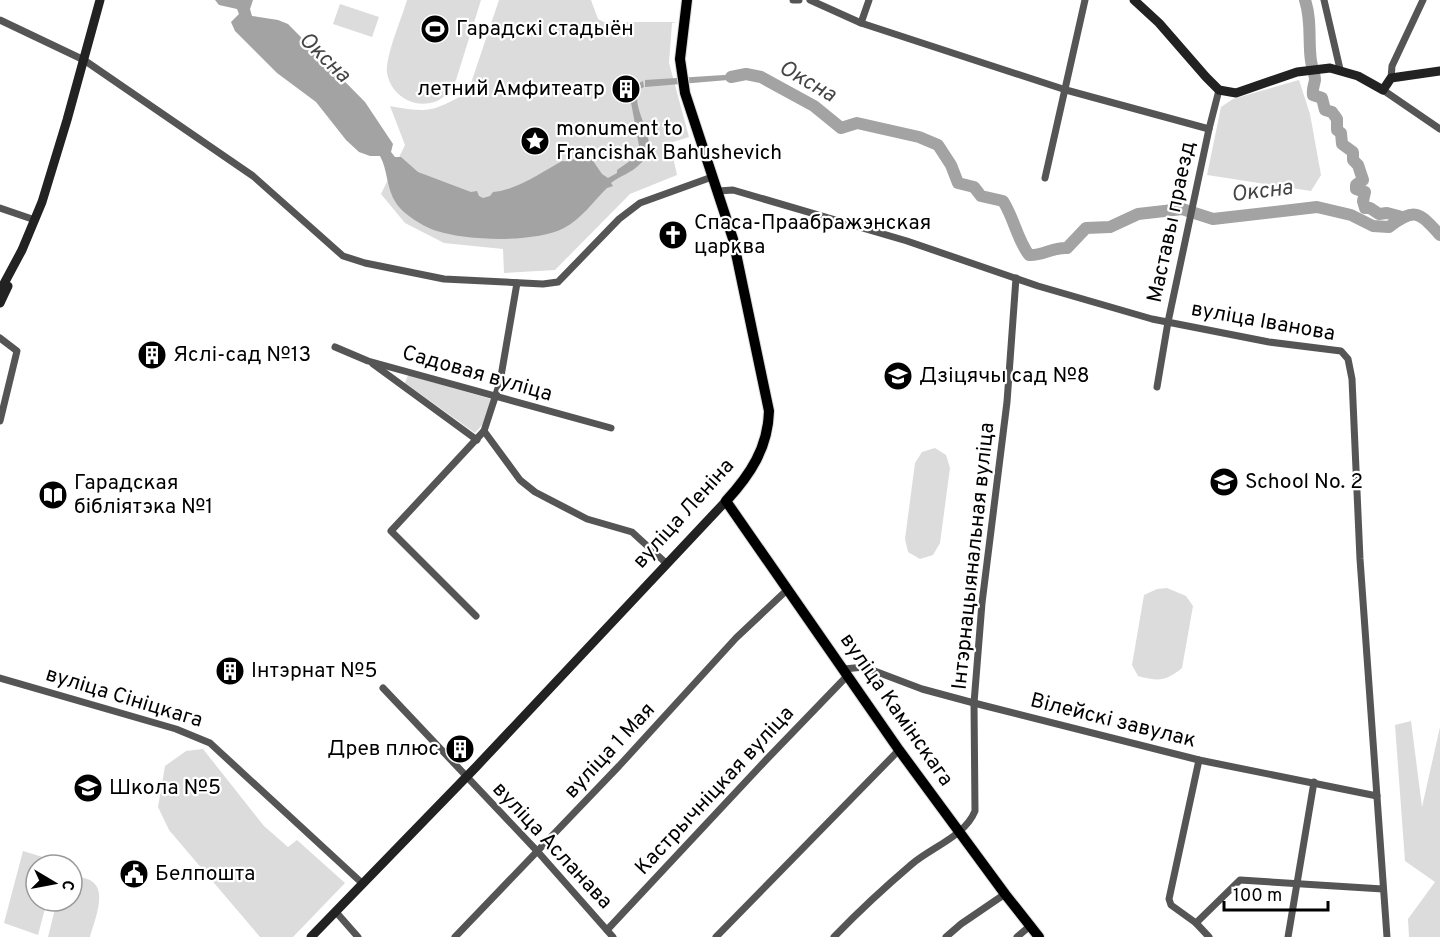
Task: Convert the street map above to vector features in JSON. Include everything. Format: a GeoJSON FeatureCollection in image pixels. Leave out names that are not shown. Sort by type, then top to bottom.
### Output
{"type":"FeatureCollection","features":[{"type":"Feature","properties":{"kind":"main road"},"geometry":{"type":"LineString","coordinates":[[0,291],[35,220],[67,120],[100,0]]}},
{"type":"Feature","properties":{"kind":"main road","name":"вуліца Леніна"},"geometry":{"type":"LineString","coordinates":[[311,937],[466,777],[726,501],[742,482],[762,451],[769,411],[733,239],[685,93],[681,72],[681,45],[687,0]]}},
{"type":"Feature","properties":{"kind":"main road"},"geometry":{"type":"LineString","coordinates":[[1134,0],[1159,23],[1219,90],[1236,93],[1297,72],[1317,68],[1340,69],[1383,90],[1391,78],[1440,71]]}},
{"type":"Feature","properties":{"kind":"main road"},"geometry":{"type":"LineString","coordinates":[[0,303],[19,264],[22,250]]}},
{"type":"Feature","properties":{"kind":"main road","name":"вуліца Камінскага"},"geometry":{"type":"LineString","coordinates":[[726,501],[899,750],[1039,937]]}},
{"type":"Feature","properties":{"kind":"street"},"geometry":{"type":"LineString","coordinates":[[793,0],[799,0]]}},
{"type":"Feature","properties":{"kind":"street"},"geometry":{"type":"LineString","coordinates":[[810,0],[861,23],[1066,90],[1209,129]]}},
{"type":"Feature","properties":{"kind":"street"},"geometry":{"type":"LineString","coordinates":[[861,23],[869,0]]}},
{"type":"Feature","properties":{"kind":"street"},"geometry":{"type":"LineString","coordinates":[[1045,178],[1085,0]]}},
{"type":"Feature","properties":{"kind":"street"},"geometry":{"type":"LineString","coordinates":[[1324,0],[1340,69]]}},
{"type":"Feature","properties":{"kind":"street"},"geometry":{"type":"LineString","coordinates":[[1391,78],[1392,66],[1423,0]]}},
{"type":"Feature","properties":{"kind":"street"},"geometry":{"type":"LineString","coordinates":[[0,20],[84,60],[253,176],[343,256],[365,263],[444,279],[543,284],[558,282],[619,219],[640,203],[712,177]]}},
{"type":"Feature","properties":{"kind":"street","name":"Маставы праезд"},"geometry":{"type":"LineString","coordinates":[[1157,387],[1168,322],[1219,90]]}},
{"type":"Feature","properties":{"kind":"street"},"geometry":{"type":"LineString","coordinates":[[1383,90],[1440,129]]}},
{"type":"Feature","properties":{"kind":"street","name":"вуліца Іванова"},"geometry":{"type":"LineString","coordinates":[[718,191],[733,190],[907,241],[1122,311],[1269,342],[1341,351],[1348,359],[1352,379],[1360,559],[1387,937]]}},
{"type":"Feature","properties":{"kind":"street"},"geometry":{"type":"LineString","coordinates":[[0,208],[35,220]]}},
{"type":"Feature","properties":{"kind":"street","name":"Інтэрнацыянальная вуліца"},"geometry":{"type":"LineString","coordinates":[[959,831],[972,820],[975,810],[974,703],[982,603],[1007,402],[1016,278]]}},
{"type":"Feature","properties":{"kind":"street"},"geometry":{"type":"LineString","coordinates":[[476,616],[391,531],[484,431],[500,382],[517,283]]}},
{"type":"Feature","properties":{"kind":"street"},"geometry":{"type":"LineString","coordinates":[[0,338],[16,351],[0,421]]}},
{"type":"Feature","properties":{"kind":"street","name":"Садовая вуліца"},"geometry":{"type":"LineString","coordinates":[[335,347],[368,361],[611,428]]}},
{"type":"Feature","properties":{"kind":"street"},"geometry":{"type":"LineString","coordinates":[[368,361],[477,440]]}},
{"type":"Feature","properties":{"kind":"street"},"geometry":{"type":"LineString","coordinates":[[484,431],[520,480],[535,492],[587,519],[632,532],[666,563]]}},
{"type":"Feature","properties":{"kind":"street","name":"вуліца 1 Мая"},"geometry":{"type":"LineString","coordinates":[[456,937],[736,638],[788,589]]}},
{"type":"Feature","properties":{"kind":"street","name":"Вілейскі завулак"},"geometry":{"type":"LineString","coordinates":[[846,672],[864,667],[922,689],[1199,760],[1377,796]]}},
{"type":"Feature","properties":{"kind":"street","name":"Кастрычніцкая вуліца"},"geometry":{"type":"LineString","coordinates":[[607,930],[846,672]]}},
{"type":"Feature","properties":{"kind":"street","name":"вуліца Сініцкага"},"geometry":{"type":"LineString","coordinates":[[0,678],[176,729],[210,742],[363,884]]}},
{"type":"Feature","properties":{"kind":"street","name":"вуліца Асланава"},"geometry":{"type":"LineString","coordinates":[[383,688],[538,852],[614,937]]}},
{"type":"Feature","properties":{"kind":"street"},"geometry":{"type":"LineString","coordinates":[[716,937],[899,750]]}},
{"type":"Feature","properties":{"kind":"street"},"geometry":{"type":"LineString","coordinates":[[1199,760],[1169,898],[1171,905],[1196,923],[1209,937]]}},
{"type":"Feature","properties":{"kind":"street"},"geometry":{"type":"LineString","coordinates":[[1288,937],[1314,782]]}},
{"type":"Feature","properties":{"kind":"street"},"geometry":{"type":"LineString","coordinates":[[834,937],[870,900],[906,869],[959,831]]}},
{"type":"Feature","properties":{"kind":"street"},"geometry":{"type":"LineString","coordinates":[[1196,923],[1240,880],[1383,889]]}},
{"type":"Feature","properties":{"kind":"street"},"geometry":{"type":"LineString","coordinates":[[946,937],[1005,894]]}},
{"type":"Feature","properties":{"kind":"street"},"geometry":{"type":"LineString","coordinates":[[336,912],[358,937]]}},
{"type":"Feature","properties":{"kind":"street"},"geometry":{"type":"LineString","coordinates":[[1017,937],[1030,925]]}},
{"type":"Feature","properties":{"kind":"shaded area"},"geometry":{"type":"Polygon","coordinates":[[[215,0],[253,0],[250,9],[252,16],[288,24],[365,102],[393,144],[391,152],[395,157],[401,157],[418,172],[471,192],[477,191],[483,198],[490,196],[493,192],[520,184],[562,161],[572,160],[579,152],[587,152],[602,174],[608,178],[617,173],[617,170],[637,156],[640,151],[630,97],[633,86],[643,81],[644,87],[638,90],[637,100],[648,138],[649,147],[646,156],[636,168],[611,183],[613,186],[607,188],[576,220],[551,233],[501,239],[466,237],[432,229],[420,224],[396,203],[390,191],[380,156],[370,156],[359,152],[346,140],[316,102],[277,73],[235,31],[231,22],[239,14],[237,9],[219,5],[215,0]]]}},
{"type":"Feature","properties":{"kind":"shaded area","name":"Гарадскі стадыён"},"geometry":{"type":"Polygon","coordinates":[[[407,0],[481,0],[456,80],[450,90],[437,101],[420,104],[405,99],[389,81],[387,66],[391,47],[407,0]]]}},
{"type":"Feature","properties":{"kind":"shaded area"},"geometry":{"type":"Polygon","coordinates":[[[499,0],[591,0],[598,19],[604,22],[677,22],[672,23],[669,63],[689,137],[670,143],[677,175],[630,194],[555,270],[504,273],[503,249],[444,243],[405,223],[381,194],[405,145],[390,106],[413,110],[430,109],[446,104],[468,92],[499,0]]]}},
{"type":"Feature","properties":{"kind":"shaded area"},"geometry":{"type":"Polygon","coordinates":[[[340,4],[379,17],[372,37],[333,24],[340,4]]]}},
{"type":"Feature","properties":{"kind":"shaded area"},"geometry":{"type":"Polygon","coordinates":[[[746,74],[740,79],[645,87],[645,80],[746,74]]]}},
{"type":"Feature","properties":{"kind":"shaded area"},"geometry":{"type":"Polygon","coordinates":[[[1299,80],[1310,114],[1321,175],[1311,191],[1207,175],[1221,107],[1233,99],[1299,80]]]}},
{"type":"Feature","properties":{"kind":"shaded area"},"geometry":{"type":"Polygon","coordinates":[[[408,375],[491,399],[483,424],[475,433],[405,383],[408,375]]]}},
{"type":"Feature","properties":{"kind":"shaded area"},"geometry":{"type":"Polygon","coordinates":[[[935,448],[946,455],[950,468],[940,543],[933,555],[920,559],[908,552],[905,539],[915,463],[922,452],[935,448]]]}},
{"type":"Feature","properties":{"kind":"shaded area"},"geometry":{"type":"Polygon","coordinates":[[[1167,588],[1186,596],[1193,606],[1182,668],[1171,676],[1161,679],[1138,676],[1132,665],[1144,595],[1157,589],[1167,588]]]}},
{"type":"Feature","properties":{"kind":"shaded area"},"geometry":{"type":"Polygon","coordinates":[[[1411,721],[1422,807],[1440,727],[1440,937],[1409,937],[1408,919],[1435,882],[1405,861],[1395,725],[1411,721]]]}},
{"type":"Feature","properties":{"kind":"shaded area"},"geometry":{"type":"Polygon","coordinates":[[[203,749],[264,826],[288,847],[297,840],[345,883],[293,937],[260,937],[169,830],[158,807],[165,766],[186,751],[203,749]]]}},
{"type":"Feature","properties":{"kind":"shaded area"},"geometry":{"type":"Polygon","coordinates":[[[23,851],[30,853],[24,853],[24,913],[44,913],[38,935],[4,923],[23,851]]]}},
{"type":"Feature","properties":{"kind":"shaded area"},"geometry":{"type":"Polygon","coordinates":[[[84,878],[95,884],[99,891],[99,900],[90,937],[48,937],[54,913],[84,913],[84,878]]]}},
{"type":"Feature","properties":{"kind":"waterway"},"geometry":{"type":"LineString","coordinates":[[1305,0],[1311,61],[1315,78],[1313,95],[1322,98],[1325,110],[1332,112],[1337,119],[1337,130],[1341,133],[1342,144],[1353,152],[1353,160],[1358,165],[1363,180],[1356,185],[1356,189],[1365,192],[1363,201],[1365,208],[1370,208],[1379,214],[1387,213],[1402,217]]}},
{"type":"Feature","properties":{"kind":"waterway","name":"Оксна"},"geometry":{"type":"LineString","coordinates":[[731,77],[746,74],[761,77],[814,106],[841,128],[857,123],[919,137],[938,145],[951,165],[958,183],[974,187],[981,196],[1003,201],[1029,255],[1067,248],[1086,228],[1110,227],[1138,214],[1182,209],[1213,219],[1317,207],[1351,215],[1373,226],[1389,227],[1405,217],[1416,215],[1427,221],[1440,235]]}},
{"type":"Feature","properties":{"kind":"place","name":"Гарадскі стадыён"},"geometry":{"type":"Point","coordinates":[435,29]}},
{"type":"Feature","properties":{"kind":"place","name":"летний Амфитеатр"},"geometry":{"type":"Point","coordinates":[626,89]}},
{"type":"Feature","properties":{"kind":"place","name":"monument to Francishak Bahushevich"},"geometry":{"type":"Point","coordinates":[535,141]}},
{"type":"Feature","properties":{"kind":"place","name":"Спаса-Праабражэнская царква"},"geometry":{"type":"Point","coordinates":[673,235]}},
{"type":"Feature","properties":{"kind":"place","name":"Яслі-сад №13"},"geometry":{"type":"Point","coordinates":[152,355]}},
{"type":"Feature","properties":{"kind":"place","name":"Дзіцячы сад №8"},"geometry":{"type":"Point","coordinates":[898,376]}},
{"type":"Feature","properties":{"kind":"place","name":"School No. 2"},"geometry":{"type":"Point","coordinates":[1224,482]}},
{"type":"Feature","properties":{"kind":"place","name":"Гарадская бібліятэка №1"},"geometry":{"type":"Point","coordinates":[53,495]}},
{"type":"Feature","properties":{"kind":"place","name":"Інтэрнат №5"},"geometry":{"type":"Point","coordinates":[230,671]}},
{"type":"Feature","properties":{"kind":"place","name":"Древ плюс"},"geometry":{"type":"Point","coordinates":[460,749]}},
{"type":"Feature","properties":{"kind":"place","name":"Школа №5"},"geometry":{"type":"Point","coordinates":[88,788]}},
{"type":"Feature","properties":{"kind":"place","name":"Белпошта"},"geometry":{"type":"Point","coordinates":[134,874]}}]}
